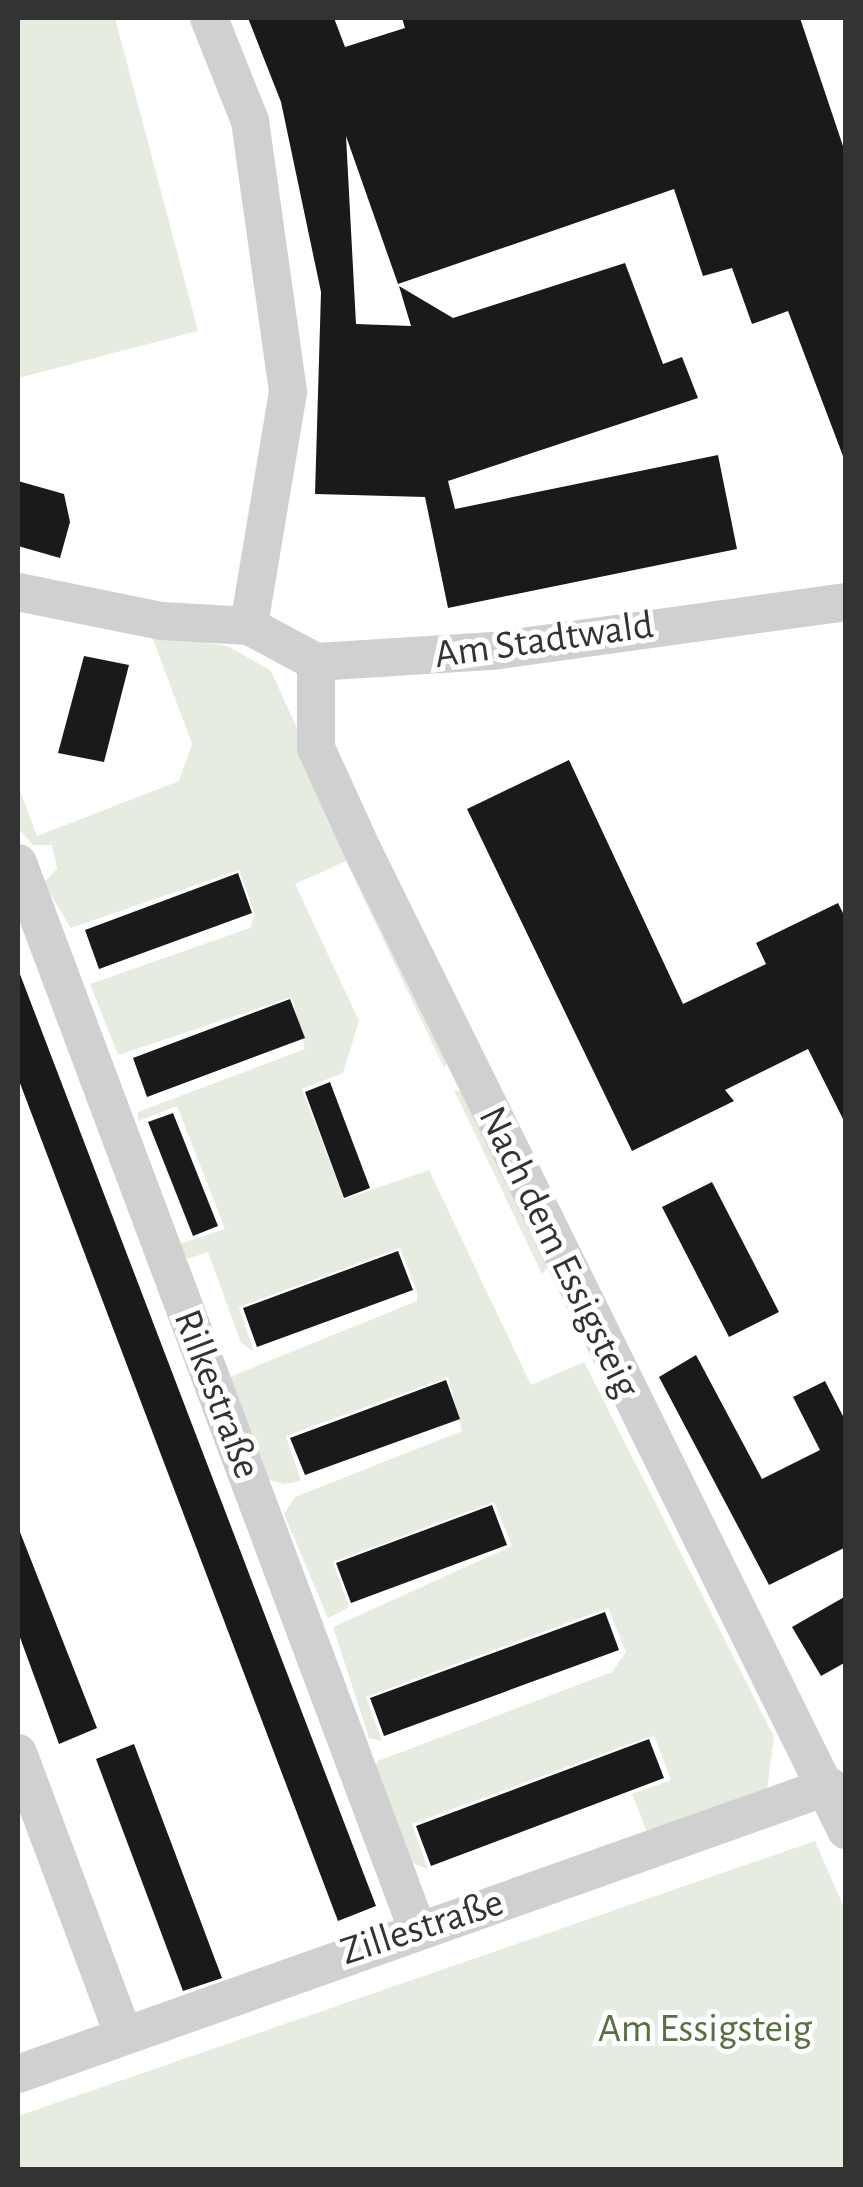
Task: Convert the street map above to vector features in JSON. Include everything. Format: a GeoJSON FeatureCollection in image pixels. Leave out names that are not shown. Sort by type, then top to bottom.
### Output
{"type":"FeatureCollection","features":[{"type":"Feature","properties":{"kind":"street"},"geometry":{"type":"LineString","coordinates":[[209,18],[250,121],[288,392],[249,626]]}},
{"type":"Feature","properties":{"kind":"street"},"geometry":{"type":"LineString","coordinates":[[18,592],[162,621],[249,626],[316,662]]}},
{"type":"Feature","properties":{"kind":"street","name":"Am Stadtwald"},"geometry":{"type":"LineString","coordinates":[[316,662],[493,651],[846,602]]}},
{"type":"Feature","properties":{"kind":"street","name":"Nach dem Essigsteig"},"geometry":{"type":"LineString","coordinates":[[316,662],[316,748],[363,851],[829,1786],[846,1830]]}},
{"type":"Feature","properties":{"kind":"street","name":"Rilkestraße"},"geometry":{"type":"LineString","coordinates":[[18,863],[416,1926]]}},
{"type":"Feature","properties":{"kind":"street"},"geometry":{"type":"LineString","coordinates":[[18,1753],[123,2034]]}},
{"type":"Feature","properties":{"kind":"street","name":"Zillestraße"},"geometry":{"type":"LineString","coordinates":[[18,2074],[416,1926],[829,1786]]}},
{"type":"Feature","properties":{"kind":"green space"},"geometry":{"type":"Polygon","coordinates":[[[18,18],[115,18],[198,331],[18,378],[18,18]]]}},
{"type":"Feature","properties":{"kind":"green space"},"geometry":{"type":"Polygon","coordinates":[[[151,634],[228,646],[271,671],[448,1061],[444,1068],[346,861],[295,884],[359,1021],[343,1073],[302,1089],[344,1199],[429,1170],[531,1385],[584,1362],[774,1737],[767,1790],[647,1832],[632,1794],[671,1780],[654,1735],[412,1824],[428,1869],[408,1861],[373,1770],[378,1761],[612,1672],[626,1652],[608,1608],[366,1697],[382,1741],[369,1738],[333,1627],[512,1546],[494,1502],[333,1562],[349,1607],[328,1618],[284,1514],[295,1497],[462,1431],[448,1377],[286,1436],[301,1481],[284,1484],[269,1480],[227,1378],[417,1301],[417,1292],[400,1248],[239,1307],[254,1352],[241,1343],[208,1252],[188,1259],[177,1245],[225,1229],[177,1106],[138,1121],[138,1112],[305,1049],[292,997],[118,1055],[90,984],[250,928],[255,914],[239,870],[71,928],[43,883],[57,869],[52,845],[33,845],[18,828],[18,785],[37,836],[179,781],[192,744],[151,634]]]}},
{"type":"Feature","properties":{"kind":"green space"},"geometry":{"type":"Polygon","coordinates":[[[454,1090],[468,1093],[551,1264],[542,1274],[454,1090]]]}},
{"type":"Feature","properties":{"kind":"green space","name":"Am Essigsteig"},"geometry":{"type":"Polygon","coordinates":[[[815,1841],[845,1910],[845,2169],[18,2169],[18,2116],[815,1841]]]}},
{"type":"Feature","properties":{"kind":"building"},"geometry":{"type":"Polygon","coordinates":[[[248,18],[334,18],[345,47],[405,28],[402,18],[800,18],[846,155],[846,464],[788,311],[752,324],[732,268],[703,276],[674,189],[398,284],[346,136],[356,324],[411,326],[399,286],[453,318],[625,263],[663,364],[682,357],[698,398],[448,481],[455,509],[718,455],[737,549],[448,608],[425,497],[315,494],[321,292],[281,102],[248,18]]]}},
{"type":"Feature","properties":{"kind":"building"},"geometry":{"type":"Polygon","coordinates":[[[18,481],[64,494],[70,522],[60,558],[18,546],[18,481]]]}},
{"type":"Feature","properties":{"kind":"building"},"geometry":{"type":"Polygon","coordinates":[[[84,656],[129,665],[104,762],[58,753],[84,656]]]}},
{"type":"Feature","properties":{"kind":"building"},"geometry":{"type":"Polygon","coordinates":[[[569,760],[683,1004],[766,964],[756,943],[838,903],[846,919],[846,1125],[808,1049],[725,1090],[734,1101],[632,1151],[467,809],[569,760]]]}},
{"type":"Feature","properties":{"kind":"building"},"geometry":{"type":"Polygon","coordinates":[[[238,873],[252,913],[99,969],[85,930],[238,873]]]}},
{"type":"Feature","properties":{"kind":"building"},"geometry":{"type":"Polygon","coordinates":[[[18,969],[376,1906],[338,1921],[18,1078],[18,969]]]}},
{"type":"Feature","properties":{"kind":"building"},"geometry":{"type":"Polygon","coordinates":[[[290,999],[305,1038],[147,1097],[133,1058],[290,999]]]}},
{"type":"Feature","properties":{"kind":"building"},"geometry":{"type":"Polygon","coordinates":[[[330,1082],[370,1188],[344,1198],[305,1092],[330,1082]]]}},
{"type":"Feature","properties":{"kind":"building"},"geometry":{"type":"Polygon","coordinates":[[[173,1113],[218,1226],[193,1236],[148,1122],[173,1113]]]}},
{"type":"Feature","properties":{"kind":"building"},"geometry":{"type":"Polygon","coordinates":[[[712,1182],[779,1312],[729,1337],[662,1207],[712,1182]]]}},
{"type":"Feature","properties":{"kind":"building"},"geometry":{"type":"Polygon","coordinates":[[[398,1251],[413,1290],[257,1347],[243,1308],[398,1251]]]}},
{"type":"Feature","properties":{"kind":"building"},"geometry":{"type":"Polygon","coordinates":[[[696,1355],[762,1479],[820,1450],[793,1397],[825,1381],[846,1422],[846,1547],[769,1585],[659,1377],[696,1355]]]}},
{"type":"Feature","properties":{"kind":"building"},"geometry":{"type":"Polygon","coordinates":[[[446,1380],[460,1419],[305,1475],[290,1438],[446,1380]]]}},
{"type":"Feature","properties":{"kind":"building"},"geometry":{"type":"Polygon","coordinates":[[[492,1505],[507,1545],[351,1603],[336,1563],[492,1505]]]}},
{"type":"Feature","properties":{"kind":"building"},"geometry":{"type":"Polygon","coordinates":[[[18,1527],[97,1728],[59,1744],[18,1632],[18,1527]]]}},
{"type":"Feature","properties":{"kind":"building"},"geometry":{"type":"Polygon","coordinates":[[[846,1596],[846,1662],[821,1676],[792,1627],[846,1596]]]}},
{"type":"Feature","properties":{"kind":"building"},"geometry":{"type":"Polygon","coordinates":[[[605,1612],[619,1650],[384,1736],[370,1698],[605,1612]]]}},
{"type":"Feature","properties":{"kind":"building"},"geometry":{"type":"Polygon","coordinates":[[[649,1739],[664,1778],[431,1866],[416,1826],[649,1739]]]}},
{"type":"Feature","properties":{"kind":"building"},"geometry":{"type":"Polygon","coordinates":[[[134,1744],[222,1978],[183,1991],[96,1759],[134,1744]]]}}]}
